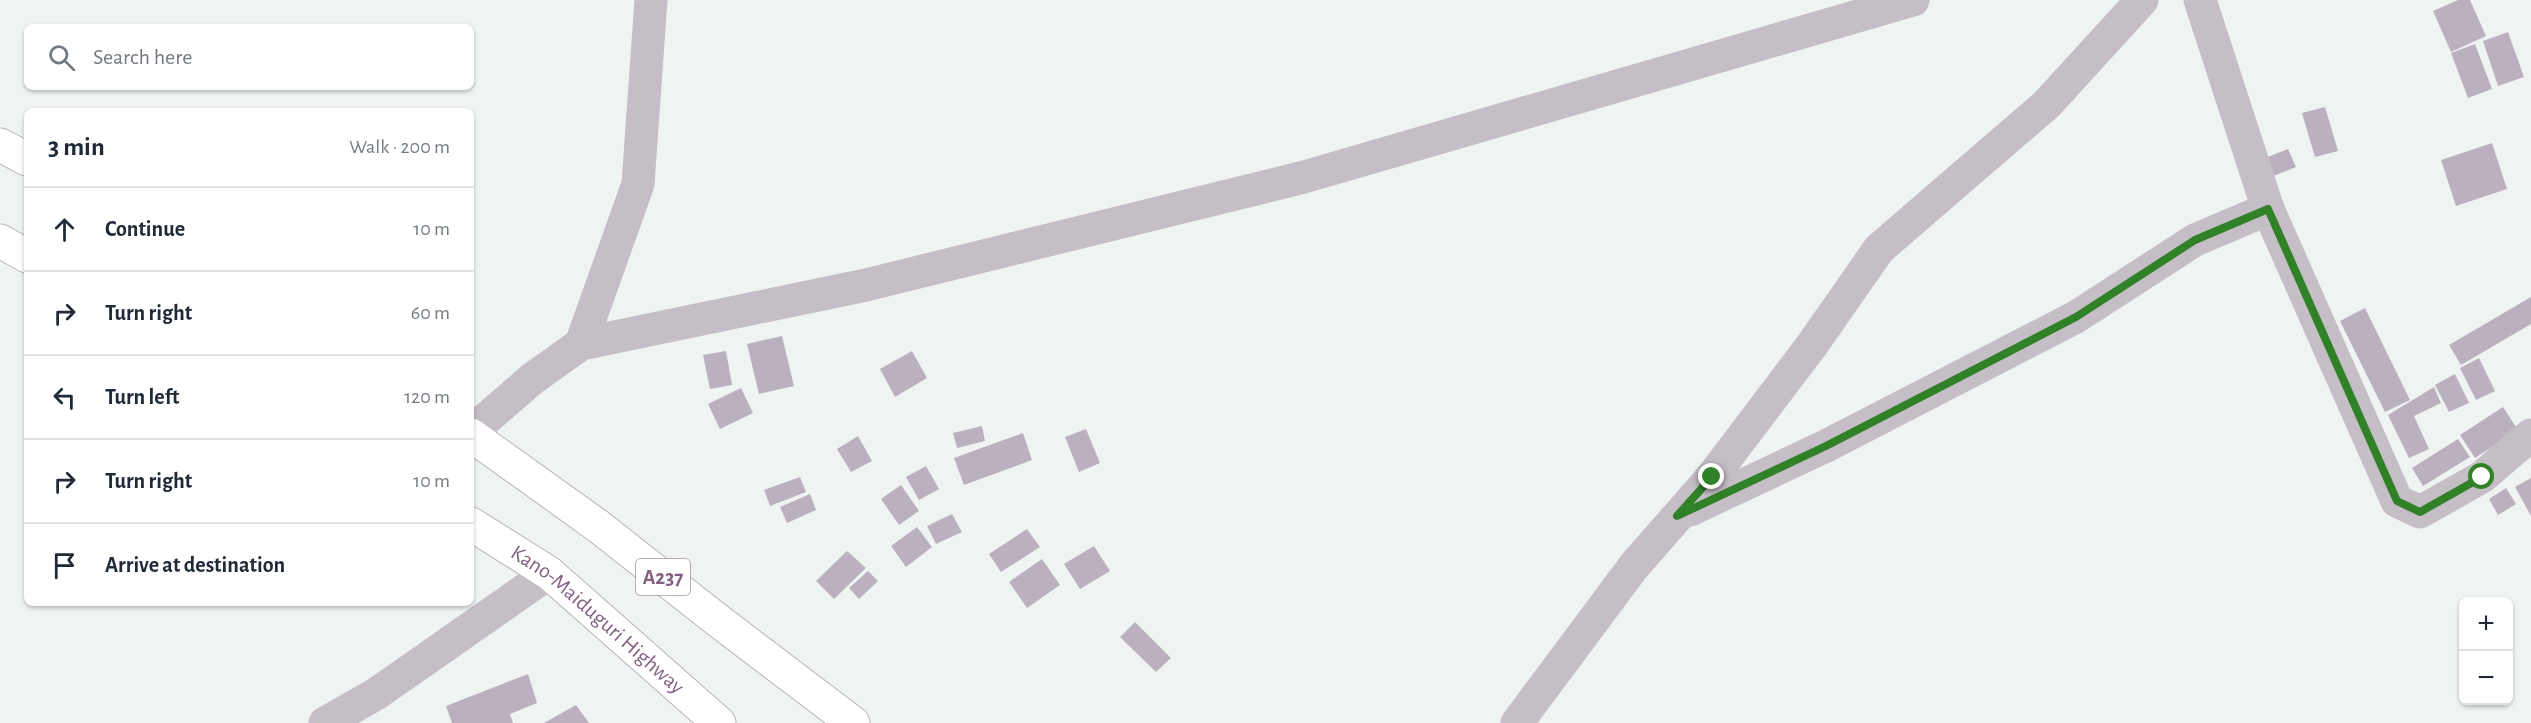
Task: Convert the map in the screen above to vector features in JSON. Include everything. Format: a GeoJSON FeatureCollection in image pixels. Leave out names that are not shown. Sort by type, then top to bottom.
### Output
{"type":"FeatureCollection","features":[{"type":"Feature","properties":{"kind":"highway"},"geometry":{"type":"LineString","coordinates":[[0,145],[24,157]]}},
{"type":"Feature","properties":{"kind":"highway"},"geometry":{"type":"LineString","coordinates":[[0,241],[24,254]]}},
{"type":"Feature","properties":{"kind":"highway","name":"A237"},"geometry":{"type":"LineString","coordinates":[[474,435],[598,526],[716,620],[853,723]]}},
{"type":"Feature","properties":{"kind":"highway","name":"Kano-Maiduguri Highway"},"geometry":{"type":"LineString","coordinates":[[474,526],[549,573],[719,723]]}},
{"type":"Feature","properties":{"kind":"street"},"geometry":{"type":"LineString","coordinates":[[581,344],[638,184],[651,0]]}},
{"type":"Feature","properties":{"kind":"street"},"geometry":{"type":"LineString","coordinates":[[474,430],[532,379],[581,344],[866,285],[1304,177],[1913,0]]}},
{"type":"Feature","properties":{"kind":"street"},"geometry":{"type":"LineString","coordinates":[[1517,723],[1634,566],[1719,468],[1812,345],[1879,249],[2047,104],[2142,0]]}},
{"type":"Feature","properties":{"kind":"street"},"geometry":{"type":"LineString","coordinates":[[2200,0],[2268,209],[2397,501],[2420,512],[2482,477],[2531,435]]}},
{"type":"Feature","properties":{"kind":"street"},"geometry":{"type":"LineString","coordinates":[[1677,516],[1826,446],[2076,317],[2195,240],[2268,209]]}},
{"type":"Feature","properties":{"kind":"street"},"geometry":{"type":"LineString","coordinates":[[325,723],[376,694],[549,573]]}},
{"type":"Feature","properties":{"kind":"building"},"geometry":{"type":"Polygon","coordinates":[[[2458,0],[2470,0],[2486,36],[2451,52],[2433,11],[2458,0]]]}},
{"type":"Feature","properties":{"kind":"building"},"geometry":{"type":"Polygon","coordinates":[[[2508,32],[2524,77],[2498,86],[2483,41],[2508,32]]]}},
{"type":"Feature","properties":{"kind":"building"},"geometry":{"type":"Polygon","coordinates":[[[2475,44],[2492,89],[2468,98],[2451,53],[2475,44]]]}},
{"type":"Feature","properties":{"kind":"building"},"geometry":{"type":"Polygon","coordinates":[[[2325,107],[2338,151],[2315,157],[2302,113],[2325,107]]]}},
{"type":"Feature","properties":{"kind":"building"},"geometry":{"type":"Polygon","coordinates":[[[2492,143],[2507,189],[2456,206],[2441,160],[2492,143]]]}},
{"type":"Feature","properties":{"kind":"building"},"geometry":{"type":"Polygon","coordinates":[[[2288,149],[2296,167],[2273,176],[2265,158],[2288,149]]]}},
{"type":"Feature","properties":{"kind":"building"},"geometry":{"type":"Polygon","coordinates":[[[2531,297],[2531,324],[2461,365],[2449,345],[2531,297]]]}},
{"type":"Feature","properties":{"kind":"building"},"geometry":{"type":"Polygon","coordinates":[[[2365,308],[2410,400],[2385,412],[2340,321],[2365,308]]]}},
{"type":"Feature","properties":{"kind":"building"},"geometry":{"type":"Polygon","coordinates":[[[782,336],[794,386],[759,394],[747,344],[782,336]]]}},
{"type":"Feature","properties":{"kind":"building"},"geometry":{"type":"Polygon","coordinates":[[[726,351],[732,385],[710,389],[703,355],[726,351]]]}},
{"type":"Feature","properties":{"kind":"building"},"geometry":{"type":"Polygon","coordinates":[[[912,351],[927,378],[895,397],[880,369],[912,351]]]}},
{"type":"Feature","properties":{"kind":"building"},"geometry":{"type":"Polygon","coordinates":[[[2479,358],[2495,391],[2476,400],[2460,368],[2479,358]]]}},
{"type":"Feature","properties":{"kind":"building"},"geometry":{"type":"Polygon","coordinates":[[[2455,374],[2469,403],[2449,412],[2435,385],[2455,374]]]}},
{"type":"Feature","properties":{"kind":"building"},"geometry":{"type":"Polygon","coordinates":[[[2434,387],[2441,403],[2414,416],[2429,449],[2409,458],[2388,415],[2434,387]]]}},
{"type":"Feature","properties":{"kind":"building"},"geometry":{"type":"Polygon","coordinates":[[[741,388],[753,413],[720,429],[708,404],[741,388]]]}},
{"type":"Feature","properties":{"kind":"building"},"geometry":{"type":"Polygon","coordinates":[[[2503,407],[2518,430],[2475,458],[2460,435],[2503,407]]]}},
{"type":"Feature","properties":{"kind":"building"},"geometry":{"type":"Polygon","coordinates":[[[982,426],[985,441],[957,448],[953,433],[982,426]]]}},
{"type":"Feature","properties":{"kind":"building"},"geometry":{"type":"Polygon","coordinates":[[[1086,429],[1100,463],[1079,472],[1065,437],[1086,429]]]}},
{"type":"Feature","properties":{"kind":"building"},"geometry":{"type":"Polygon","coordinates":[[[1023,433],[1032,460],[964,485],[954,458],[1023,433]]]}},
{"type":"Feature","properties":{"kind":"building"},"geometry":{"type":"Polygon","coordinates":[[[858,436],[872,461],[851,472],[837,449],[858,436]]]}},
{"type":"Feature","properties":{"kind":"building"},"geometry":{"type":"Polygon","coordinates":[[[2458,439],[2470,457],[2423,486],[2412,468],[2458,439]]]}},
{"type":"Feature","properties":{"kind":"building"},"geometry":{"type":"Polygon","coordinates":[[[926,466],[939,489],[919,500],[906,477],[926,466]]]}},
{"type":"Feature","properties":{"kind":"building"},"geometry":{"type":"Polygon","coordinates":[[[800,477],[806,492],[770,506],[764,490],[800,477]]]}},
{"type":"Feature","properties":{"kind":"building"},"geometry":{"type":"Polygon","coordinates":[[[2531,478],[2531,516],[2515,487],[2531,478]]]}},
{"type":"Feature","properties":{"kind":"building"},"geometry":{"type":"Polygon","coordinates":[[[901,485],[919,511],[899,525],[881,499],[901,485]]]}},
{"type":"Feature","properties":{"kind":"building"},"geometry":{"type":"Polygon","coordinates":[[[2506,488],[2516,504],[2498,515],[2489,499],[2506,488]]]}},
{"type":"Feature","properties":{"kind":"building"},"geometry":{"type":"Polygon","coordinates":[[[810,494],[816,510],[787,523],[780,507],[810,494]]]}},
{"type":"Feature","properties":{"kind":"building"},"geometry":{"type":"Polygon","coordinates":[[[952,514],[962,532],[936,544],[927,526],[952,514]]]}},
{"type":"Feature","properties":{"kind":"building"},"geometry":{"type":"Polygon","coordinates":[[[917,527],[932,547],[906,567],[891,546],[917,527]]]}},
{"type":"Feature","properties":{"kind":"building"},"geometry":{"type":"Polygon","coordinates":[[[1027,529],[1040,547],[1001,572],[989,554],[1027,529]]]}},
{"type":"Feature","properties":{"kind":"building"},"geometry":{"type":"Polygon","coordinates":[[[1094,546],[1110,571],[1080,589],[1064,564],[1094,546]]]}},
{"type":"Feature","properties":{"kind":"building"},"geometry":{"type":"Polygon","coordinates":[[[847,551],[866,568],[834,599],[816,581],[847,551]]]}},
{"type":"Feature","properties":{"kind":"building"},"geometry":{"type":"Polygon","coordinates":[[[1042,559],[1060,585],[1027,608],[1009,582],[1042,559]]]}},
{"type":"Feature","properties":{"kind":"building"},"geometry":{"type":"Polygon","coordinates":[[[868,571],[878,581],[859,599],[849,588],[868,571]]]}},
{"type":"Feature","properties":{"kind":"building"},"geometry":{"type":"Polygon","coordinates":[[[1135,622],[1171,658],[1156,672],[1120,637],[1135,622]]]}},
{"type":"Feature","properties":{"kind":"building"},"geometry":{"type":"Polygon","coordinates":[[[528,674],[537,703],[510,714],[513,723],[452,723],[446,706],[528,674]]]}},
{"type":"Feature","properties":{"kind":"building"},"geometry":{"type":"Polygon","coordinates":[[[576,705],[589,723],[544,723],[576,705]]]}},
{"type":"Feature","properties":{"kind":"route"},"geometry":{"type":"LineString","coordinates":[[1712,477],[1677,516],[1826,446],[2076,317],[2195,240],[2268,209],[2397,501],[2420,512],[2482,477]]}}]}
